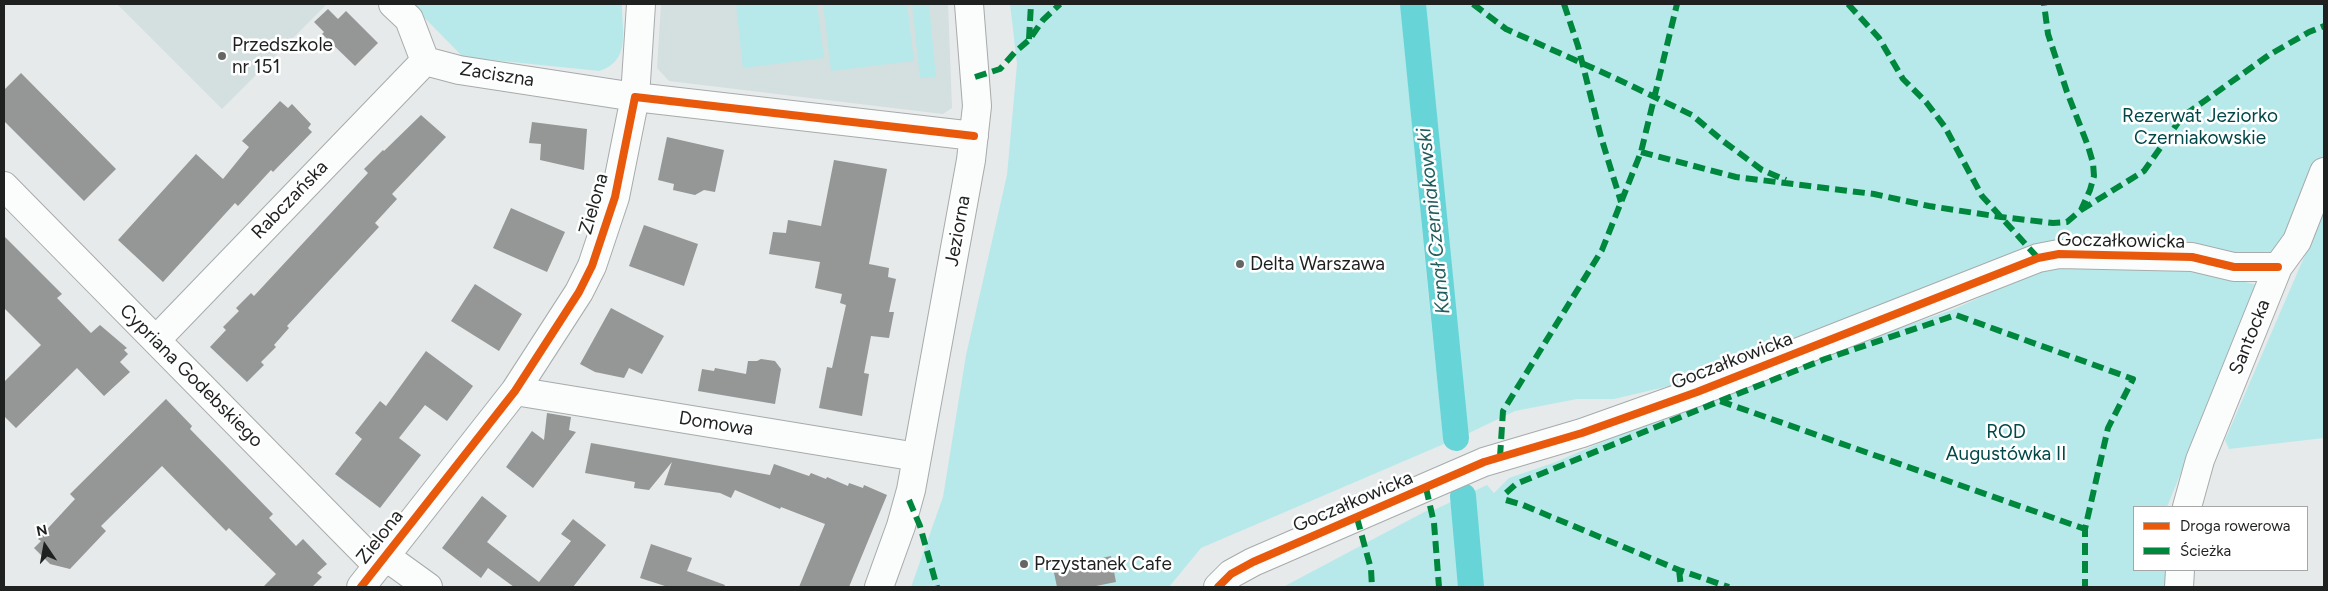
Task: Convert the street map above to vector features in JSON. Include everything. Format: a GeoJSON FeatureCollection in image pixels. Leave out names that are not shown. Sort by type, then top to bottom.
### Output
{"type":"FeatureCollection","features":[{"type":"Feature","properties":{"kind":"street"},"geometry":{"type":"LineString","coordinates":[[393,4],[409,19],[425,61]]}},
{"type":"Feature","properties":{"kind":"street","name":"Zielona"},"geometry":{"type":"LineString","coordinates":[[361,587],[515,391],[579,292],[592,266],[615,197],[635,97],[641,4]]}},
{"type":"Feature","properties":{"kind":"street","name":"Jeziorna"},"geometry":{"type":"LineString","coordinates":[[880,587],[901,526],[917,457],[974,136],[977,106],[969,4]]}},
{"type":"Feature","properties":{"kind":"street","name":"Zaciszna"},"geometry":{"type":"LineString","coordinates":[[425,61],[459,70],[635,97]]}},
{"type":"Feature","properties":{"kind":"street","name":"Rabczańska"},"geometry":{"type":"LineString","coordinates":[[156,340],[425,61]]}},
{"type":"Feature","properties":{"kind":"street"},"geometry":{"type":"LineString","coordinates":[[635,97],[974,136]]}},
{"type":"Feature","properties":{"kind":"street","name":"Santocka"},"geometry":{"type":"LineString","coordinates":[[2187,506],[2206,442],[2278,267],[2297,240],[2324,172]]}},
{"type":"Feature","properties":{"kind":"street","name":"Cypriana Godebskiego"},"geometry":{"type":"LineString","coordinates":[[4,186],[156,340],[381,561],[428,587]]}},
{"type":"Feature","properties":{"kind":"street","name":"Goczałkowicka"},"geometry":{"type":"LineString","coordinates":[[1218,587],[1231,574],[1254,562],[1484,462],[1582,433],[1697,392],[2038,258],[2059,254],[2192,257],[2234,267],[2278,267]]}},
{"type":"Feature","properties":{"kind":"street","name":"Domowa"},"geometry":{"type":"LineString","coordinates":[[515,391],[917,457]]}},
{"type":"Feature","properties":{"kind":"street"},"geometry":{"type":"LineString","coordinates":[[2179,587],[2180,571]]}},
{"type":"Feature","properties":{"kind":"shaded area","name":"Przedszkole nr 151"},"geometry":{"type":"Polygon","coordinates":[[[117,4],[327,4],[222,109],[117,4]]]}},
{"type":"Feature","properties":{"kind":"shaded area"},"geometry":{"type":"Polygon","coordinates":[[[661,4],[948,4],[952,108],[943,114],[669,81],[657,68],[661,4]]]}},
{"type":"Feature","properties":{"kind":"green space"},"geometry":{"type":"Polygon","coordinates":[[[411,4],[622,4],[622,44],[616,60],[599,71],[463,57],[411,4]]]}},
{"type":"Feature","properties":{"kind":"green space"},"geometry":{"type":"Polygon","coordinates":[[[736,4],[817,4],[824,58],[743,68],[736,4]]]}},
{"type":"Feature","properties":{"kind":"green space"},"geometry":{"type":"Polygon","coordinates":[[[823,4],[907,4],[914,61],[831,71],[823,4]]]}},
{"type":"Feature","properties":{"kind":"green space"},"geometry":{"type":"Polygon","coordinates":[[[912,4],[929,4],[936,77],[920,78],[912,4]]]}},
{"type":"Feature","properties":{"kind":"green space"},"geometry":{"type":"Polygon","coordinates":[[[1010,4],[1401,4],[1444,444],[1201,548],[1169,587],[911,587],[943,497],[966,355],[1007,175],[1017,64],[1010,4]]]}},
{"type":"Feature","properties":{"kind":"green space","name":"Rezerwat Jeziorko Czerniakowskie"},"geometry":{"type":"Polygon","coordinates":[[[1424,4],[2324,4],[2324,157],[2299,218],[2282,242],[2271,253],[2256,260],[2061,248],[2065,240],[2050,241],[1788,340],[1699,379],[1614,399],[1577,399],[1515,411],[1467,434],[1424,4]]]}},
{"type":"Feature","properties":{"kind":"green space"},"geometry":{"type":"Polygon","coordinates":[[[2324,211],[2324,438],[2229,449],[2225,440],[2324,211]]]}},
{"type":"Feature","properties":{"kind":"green space","name":"ROD Augustówka II"},"geometry":{"type":"Polygon","coordinates":[[[2182,266],[2257,285],[2167,506],[2133,506],[2133,571],[2166,571],[2165,587],[1283,587],[1428,510],[1436,509],[1487,485],[1494,493],[1509,478],[1553,463],[1742,383],[1952,310],[2048,267],[2182,266]]]}},
{"type":"Feature","properties":{"kind":"building"},"geometry":{"type":"Polygon","coordinates":[[[328,9],[338,19],[346,11],[378,43],[355,66],[322,34],[324,32],[314,22],[328,9]]]}},
{"type":"Feature","properties":{"kind":"building"},"geometry":{"type":"Polygon","coordinates":[[[21,73],[116,169],[84,201],[4,121],[4,90],[21,73]]]}},
{"type":"Feature","properties":{"kind":"building"},"geometry":{"type":"Polygon","coordinates":[[[280,101],[288,108],[292,104],[311,124],[308,128],[312,132],[273,172],[271,170],[238,206],[235,203],[163,282],[118,240],[196,154],[223,179],[249,147],[242,141],[280,101]]]}},
{"type":"Feature","properties":{"kind":"building"},"geometry":{"type":"Polygon","coordinates":[[[421,115],[446,137],[392,194],[397,199],[375,223],[379,227],[287,326],[289,328],[274,345],[276,347],[261,362],[264,365],[247,382],[210,347],[226,330],[223,327],[239,311],[236,308],[251,293],[254,296],[368,173],[364,169],[421,115]]]}},
{"type":"Feature","properties":{"kind":"building"},"geometry":{"type":"Polygon","coordinates":[[[532,122],[587,129],[584,170],[540,160],[541,144],[529,143],[532,122]]]}},
{"type":"Feature","properties":{"kind":"building"},"geometry":{"type":"Polygon","coordinates":[[[667,137],[724,150],[715,192],[704,190],[695,195],[673,190],[674,184],[658,180],[667,137]]]}},
{"type":"Feature","properties":{"kind":"building"},"geometry":{"type":"Polygon","coordinates":[[[834,160],[887,169],[869,264],[889,268],[888,277],[896,279],[889,312],[894,312],[889,338],[871,336],[864,373],[869,374],[862,416],[819,408],[827,367],[832,368],[846,305],[840,303],[842,294],[815,288],[820,262],[769,254],[773,232],[786,233],[788,220],[821,226],[834,160]]]}},
{"type":"Feature","properties":{"kind":"building"},"geometry":{"type":"Polygon","coordinates":[[[511,208],[565,232],[547,272],[493,248],[511,208]]]}},
{"type":"Feature","properties":{"kind":"building"},"geometry":{"type":"Polygon","coordinates":[[[644,225],[698,244],[684,286],[629,266],[644,225]]]}},
{"type":"Feature","properties":{"kind":"building"},"geometry":{"type":"Polygon","coordinates":[[[4,236],[62,294],[57,298],[91,333],[100,325],[127,348],[124,350],[128,354],[120,362],[130,372],[104,396],[77,368],[16,428],[4,416],[4,382],[41,345],[4,308],[4,236]]]}},
{"type":"Feature","properties":{"kind":"building"},"geometry":{"type":"Polygon","coordinates":[[[475,284],[522,314],[499,351],[451,321],[475,284]]]}},
{"type":"Feature","properties":{"kind":"building"},"geometry":{"type":"Polygon","coordinates":[[[611,308],[664,336],[642,374],[629,368],[624,378],[595,372],[580,364],[611,308]]]}},
{"type":"Feature","properties":{"kind":"building"},"geometry":{"type":"Polygon","coordinates":[[[426,351],[473,386],[447,421],[425,405],[399,438],[421,455],[380,508],[335,474],[362,439],[355,433],[380,401],[386,406],[426,351]]]}},
{"type":"Feature","properties":{"kind":"building"},"geometry":{"type":"Polygon","coordinates":[[[761,359],[775,361],[781,369],[775,404],[698,391],[702,369],[714,371],[715,368],[746,374],[748,361],[761,359]]]}},
{"type":"Feature","properties":{"kind":"building"},"geometry":{"type":"Polygon","coordinates":[[[166,399],[192,426],[190,429],[273,514],[269,518],[296,546],[303,539],[327,564],[317,573],[322,577],[312,587],[263,587],[276,574],[229,528],[226,531],[162,466],[101,526],[106,531],[70,569],[50,564],[34,548],[41,541],[38,539],[75,499],[70,494],[166,399]]]}},
{"type":"Feature","properties":{"kind":"building"},"geometry":{"type":"Polygon","coordinates":[[[547,413],[571,417],[569,430],[576,432],[533,488],[506,467],[532,431],[544,440],[547,413]]]}},
{"type":"Feature","properties":{"kind":"building"},"geometry":{"type":"Polygon","coordinates":[[[591,443],[770,475],[774,464],[809,476],[811,473],[826,479],[827,477],[848,486],[849,483],[863,488],[864,485],[887,495],[849,587],[799,587],[825,524],[781,507],[780,509],[735,490],[731,498],[720,493],[664,485],[672,462],[649,490],[634,488],[635,482],[585,473],[591,443]]]}},
{"type":"Feature","properties":{"kind":"building"},"geometry":{"type":"Polygon","coordinates":[[[482,496],[507,516],[487,542],[539,582],[571,541],[561,534],[573,519],[606,545],[573,587],[514,587],[488,568],[481,578],[442,548],[482,496]]]}},
{"type":"Feature","properties":{"kind":"building"},"geometry":{"type":"Polygon","coordinates":[[[651,544],[692,558],[687,571],[725,585],[724,587],[668,587],[640,578],[651,544]]]}},
{"type":"Feature","properties":{"kind":"building"},"geometry":{"type":"Polygon","coordinates":[[[1111,556],[1116,582],[1091,587],[1057,587],[1053,568],[1111,556]]]}},
{"type":"Feature","properties":{"kind":"waterway","name":"Kanał Czerniakowski"},"geometry":{"type":"LineString","coordinates":[[1413,4],[1456,438]]}},
{"type":"Feature","properties":{"kind":"waterway","name":"Kanał Czerniakowski"},"geometry":{"type":"LineString","coordinates":[[1463,496],[1471,587]]}},
{"type":"Feature","properties":{"kind":"marked path"},"geometry":{"type":"LineString","coordinates":[[1029,39],[1031,4]]}},
{"type":"Feature","properties":{"kind":"marked path"},"geometry":{"type":"LineString","coordinates":[[975,77],[1000,69],[1029,40],[1043,20],[1060,4]]}},
{"type":"Feature","properties":{"kind":"marked path"},"geometry":{"type":"LineString","coordinates":[[1473,4],[1506,29],[1692,115],[1762,170],[1786,180]]}},
{"type":"Feature","properties":{"kind":"marked path"},"geometry":{"type":"LineString","coordinates":[[1564,4],[1578,46],[1601,137],[1621,202]]}},
{"type":"Feature","properties":{"kind":"marked path"},"geometry":{"type":"LineString","coordinates":[[1500,457],[1503,411],[1602,250],[1641,152],[1677,4]]}},
{"type":"Feature","properties":{"kind":"marked path"},"geometry":{"type":"LineString","coordinates":[[1848,4],[1879,38],[1903,79],[1926,102],[1945,127],[1982,196],[2038,258]]}},
{"type":"Feature","properties":{"kind":"marked path"},"geometry":{"type":"LineString","coordinates":[[1641,152],[1736,177],[1874,194],[1929,206],[2001,217],[2053,223],[2067,222],[2081,210],[2090,190],[2094,176],[2093,163],[2048,34],[2044,4]]}},
{"type":"Feature","properties":{"kind":"marked path"},"geometry":{"type":"LineString","coordinates":[[2081,210],[2144,171],[2182,117],[2269,55],[2309,32],[2324,26]]}},
{"type":"Feature","properties":{"kind":"marked path"},"geometry":{"type":"LineString","coordinates":[[1720,401],[1825,359],[1956,315],[2133,379],[2108,428],[2085,529],[2085,587]]}},
{"type":"Feature","properties":{"kind":"marked path"},"geometry":{"type":"LineString","coordinates":[[1506,493],[1516,484],[1720,401],[2085,529]]}},
{"type":"Feature","properties":{"kind":"marked path"},"geometry":{"type":"LineString","coordinates":[[1426,488],[1434,523],[1439,587]]}},
{"type":"Feature","properties":{"kind":"marked path"},"geometry":{"type":"LineString","coordinates":[[909,500],[920,526],[937,587]]}},
{"type":"Feature","properties":{"kind":"marked path"},"geometry":{"type":"LineString","coordinates":[[1506,500],[1523,505],[1679,570],[1729,587]]}},
{"type":"Feature","properties":{"kind":"marked path"},"geometry":{"type":"LineString","coordinates":[[1357,518],[1371,569],[1372,587]]}},
{"type":"Feature","properties":{"kind":"marked path"},"geometry":{"type":"LineString","coordinates":[[1679,570],[1681,587]]}},
{"type":"Feature","properties":{"kind":"cycle path"},"geometry":{"type":"LineString","coordinates":[[361,587],[515,391],[579,292],[592,266],[615,197],[635,97],[974,136]]}},
{"type":"Feature","properties":{"kind":"cycle path"},"geometry":{"type":"LineString","coordinates":[[1218,587],[1231,574],[1253,562],[1484,462],[1582,433],[1697,392],[2038,258],[2059,254],[2192,257],[2234,267],[2278,267]]}},
{"type":"Feature","properties":{"kind":"place","name":"Przedszkole nr 151"},"geometry":{"type":"Point","coordinates":[222,56]}},
{"type":"Feature","properties":{"kind":"place","name":"Delta Warszawa"},"geometry":{"type":"Point","coordinates":[1240,264]}},
{"type":"Feature","properties":{"kind":"place","name":"Przystanek Cafe"},"geometry":{"type":"Point","coordinates":[1024,564]}}]}
